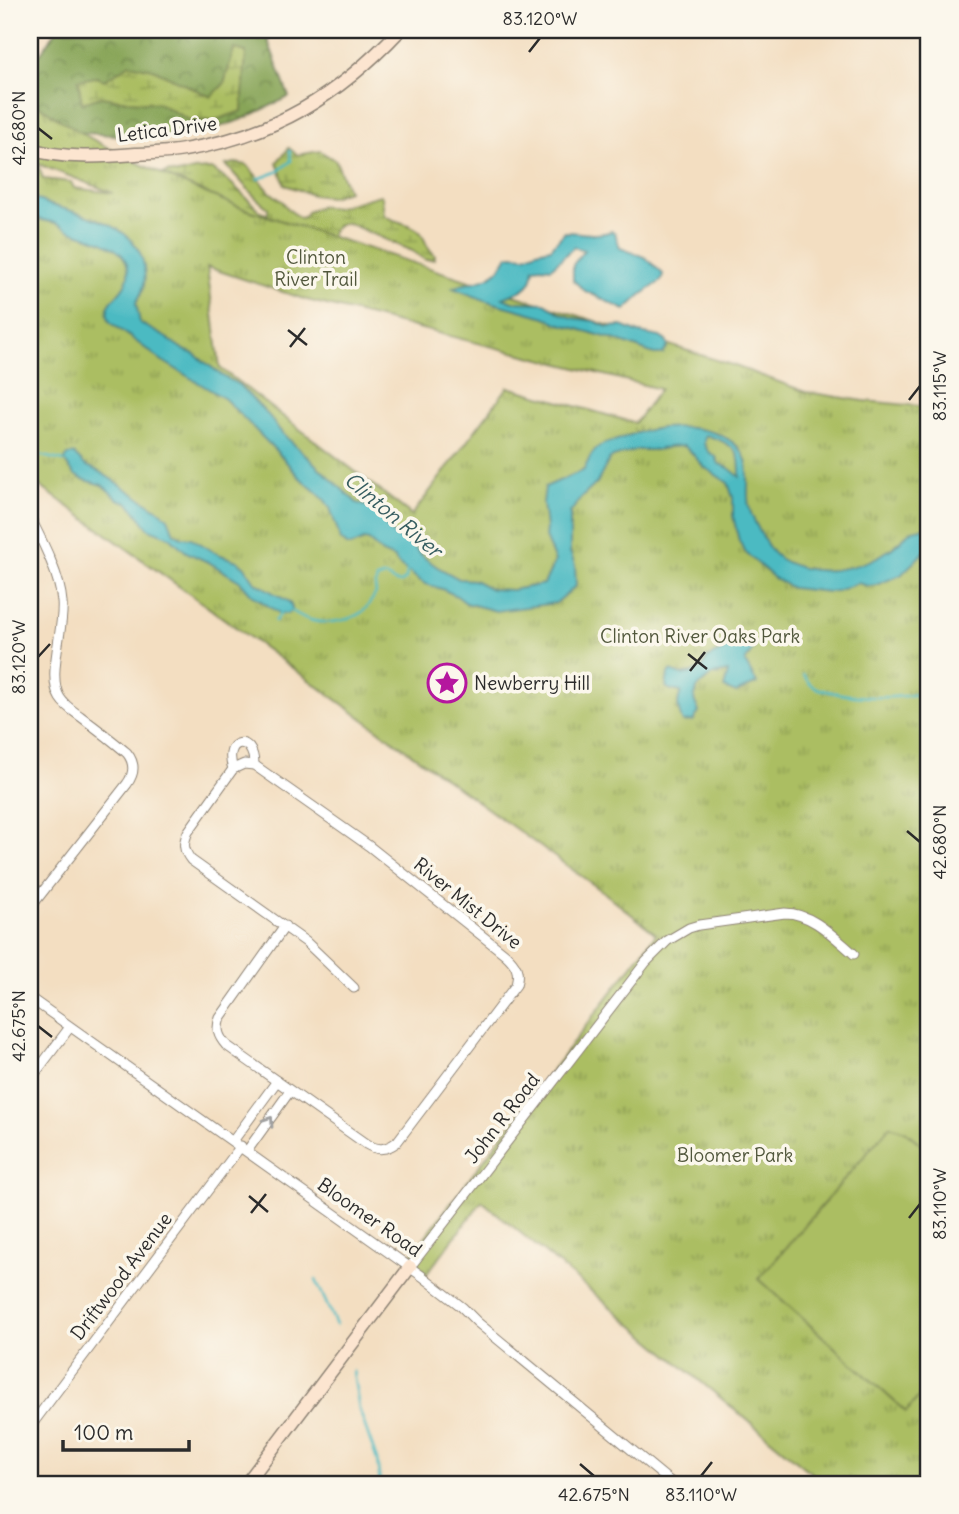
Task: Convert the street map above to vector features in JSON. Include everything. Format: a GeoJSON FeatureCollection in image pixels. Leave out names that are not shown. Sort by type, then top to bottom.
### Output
{"type":"FeatureCollection","features":[{"type":"Feature","properties":{"kind":"street","name":"Letica Drive"},"geometry":{"type":"LineString","coordinates":[[30,149],[59,155],[110,156],[181,150],[230,140],[284,119],[316,102],[364,66],[400,30]]}},
{"type":"Feature","properties":{"kind":"street"},"geometry":{"type":"LineString","coordinates":[[30,517],[54,573],[62,603],[56,666],[58,696],[127,753],[134,767],[127,784],[30,908]]}},
{"type":"Feature","properties":{"kind":"street","name":"River Mist Drive"},"geometry":{"type":"LineString","coordinates":[[242,743],[252,749],[254,765],[387,860],[516,965],[516,985],[397,1142],[384,1149],[373,1149],[226,1045],[219,1036],[217,1028],[220,1018],[285,926],[191,860],[184,849],[188,832],[233,769],[230,752],[237,744],[242,743]]}},
{"type":"Feature","properties":{"kind":"street"},"geometry":{"type":"LineString","coordinates":[[233,769],[244,764],[254,765]]}},
{"type":"Feature","properties":{"kind":"street","name":"John R Road"},"geometry":{"type":"LineString","coordinates":[[246,1484],[410,1267],[656,951],[677,934],[699,925],[796,913],[816,923],[854,954]]}},
{"type":"Feature","properties":{"kind":"street"},"geometry":{"type":"LineString","coordinates":[[285,926],[317,951],[355,988]]}},
{"type":"Feature","properties":{"kind":"street","name":"Bloomer Road"},"geometry":{"type":"LineString","coordinates":[[30,998],[410,1267],[462,1307],[673,1484]]}},
{"type":"Feature","properties":{"kind":"street"},"geometry":{"type":"LineString","coordinates":[[30,1080],[70,1027]]}},
{"type":"Feature","properties":{"kind":"street"},"geometry":{"type":"LineString","coordinates":[[240,1146],[277,1082]]}},
{"type":"Feature","properties":{"kind":"street"},"geometry":{"type":"LineString","coordinates":[[240,1146],[290,1091]]}},
{"type":"Feature","properties":{"kind":"street","name":"Driftwood Avenue"},"geometry":{"type":"LineString","coordinates":[[30,1427],[240,1146]]}},
{"type":"Feature","properties":{"kind":"green space"},"geometry":{"type":"Polygon","coordinates":[[[57,30],[264,30],[289,97],[241,120],[210,130],[141,137],[72,132],[30,112],[30,68],[57,30]]]}},
{"type":"Feature","properties":{"kind":"green space"},"geometry":{"type":"Polygon","coordinates":[[[234,49],[246,52],[242,111],[213,121],[191,121],[158,103],[101,97],[82,103],[78,80],[96,77],[105,80],[130,64],[153,69],[211,97],[224,84],[234,49]]]}},
{"type":"Feature","properties":{"kind":"green space"},"geometry":{"type":"Polygon","coordinates":[[[30,99],[106,146],[160,173],[242,208],[735,366],[806,392],[929,407],[929,1484],[825,1484],[482,1201],[425,1276],[406,1262],[656,934],[602,891],[30,479],[30,99]],[[38,164],[43,179],[71,182],[74,188],[113,193],[38,164]],[[207,267],[220,368],[412,515],[508,387],[635,423],[660,389],[307,300],[207,267]]]}},
{"type":"Feature","properties":{"kind":"green space"},"geometry":{"type":"Polygon","coordinates":[[[289,148],[297,155],[320,151],[336,161],[348,191],[331,197],[313,195],[285,185],[277,162],[289,148]]]}},
{"type":"Feature","properties":{"kind":"green space"},"geometry":{"type":"Polygon","coordinates":[[[226,165],[247,165],[270,192],[300,218],[321,206],[335,208],[380,195],[384,215],[420,232],[435,256],[434,259],[425,260],[412,251],[348,223],[336,227],[330,239],[342,247],[157,176],[168,172],[179,174],[212,169],[268,215],[268,208],[226,165]]]}},
{"type":"Feature","properties":{"kind":"green space"},"geometry":{"type":"Polygon","coordinates":[[[890,1126],[905,1131],[929,1151],[929,1385],[906,1412],[759,1279],[890,1126]]]}},
{"type":"Feature","properties":{"kind":"water"},"geometry":{"type":"Polygon","coordinates":[[[30,196],[105,223],[131,240],[144,267],[144,286],[136,303],[140,323],[194,354],[239,385],[283,434],[357,503],[386,512],[385,525],[396,537],[406,540],[426,559],[459,579],[474,580],[491,589],[512,590],[544,584],[555,561],[545,537],[545,487],[584,470],[593,453],[602,445],[662,428],[679,427],[712,432],[738,447],[747,465],[751,513],[770,549],[786,562],[814,570],[848,568],[880,556],[915,529],[921,528],[929,528],[929,547],[901,575],[876,585],[858,583],[829,592],[792,588],[774,578],[747,554],[739,541],[733,516],[733,498],[728,483],[704,467],[684,446],[636,450],[610,458],[597,483],[570,513],[570,552],[575,565],[576,586],[556,603],[496,611],[466,603],[442,589],[425,584],[369,541],[364,540],[351,546],[341,540],[324,499],[298,476],[225,399],[161,360],[110,322],[108,308],[128,277],[127,264],[121,254],[103,242],[56,223],[30,216],[30,196]],[[705,435],[704,444],[708,451],[716,457],[719,464],[740,477],[739,459],[734,450],[705,435]]]}},
{"type":"Feature","properties":{"kind":"water"},"geometry":{"type":"Polygon","coordinates":[[[612,231],[620,248],[645,257],[663,274],[661,281],[625,310],[585,291],[573,280],[573,265],[584,250],[574,247],[551,268],[534,268],[532,279],[526,287],[503,298],[512,302],[545,303],[573,318],[594,321],[608,327],[622,326],[660,337],[668,346],[663,354],[654,354],[453,288],[490,276],[508,256],[526,256],[551,248],[565,232],[595,234],[612,231]]]}},
{"type":"Feature","properties":{"kind":"water"},"geometry":{"type":"Polygon","coordinates":[[[74,454],[85,465],[160,511],[168,518],[174,533],[191,538],[244,566],[255,582],[289,602],[292,611],[287,614],[279,613],[252,595],[241,582],[186,552],[170,537],[149,529],[129,503],[118,499],[102,485],[75,475],[64,461],[68,455],[74,454]]]}},
{"type":"Feature","properties":{"kind":"water"},"geometry":{"type":"Polygon","coordinates":[[[746,644],[755,646],[745,662],[757,683],[736,693],[724,688],[728,672],[712,675],[697,688],[694,700],[699,712],[693,721],[683,722],[678,707],[681,692],[666,687],[668,674],[671,671],[681,675],[693,673],[703,667],[707,658],[727,648],[746,644]]]}},
{"type":"Feature","properties":{"kind":"waterway"},"geometry":{"type":"LineString","coordinates":[[258,179],[277,172],[291,161],[290,151]]}},
{"type":"Feature","properties":{"kind":"waterway"},"geometry":{"type":"LineString","coordinates":[[30,453],[64,461]]}},
{"type":"Feature","properties":{"kind":"waterway"},"geometry":{"type":"LineString","coordinates":[[292,611],[320,622],[350,618],[362,612],[370,603],[376,593],[377,579],[385,576],[401,583],[406,579],[407,571]]}},
{"type":"Feature","properties":{"kind":"waterway"},"geometry":{"type":"LineString","coordinates":[[275,621],[281,613]]}},
{"type":"Feature","properties":{"kind":"waterway"},"geometry":{"type":"LineString","coordinates":[[803,675],[816,688],[858,696],[887,697],[929,692]]}},
{"type":"Feature","properties":{"kind":"waterway"},"geometry":{"type":"LineString","coordinates":[[316,1280],[336,1325]]}},
{"type":"Feature","properties":{"kind":"waterway"},"geometry":{"type":"LineString","coordinates":[[353,1371],[359,1409],[377,1460],[380,1484]]}},
{"type":"Feature","properties":{"kind":"place","name":"Newberry Hill"},"geometry":{"type":"Point","coordinates":[447,683]}},
{"type":"Feature","properties":{"kind":"park label","name":"Clinton River Trail"},"geometry":{"type":"Point","coordinates":[316,268]}},
{"type":"Feature","properties":{"kind":"park label","name":"Clinton River Oaks Park"},"geometry":{"type":"Point","coordinates":[700,636]}},
{"type":"Feature","properties":{"kind":"park label","name":"Bloomer Park"},"geometry":{"type":"Point","coordinates":[735,1155]}},
{"type":"Feature","properties":{"kind":"water label","name":"Clinton River"},"geometry":{"type":"Point","coordinates":[393,515]}}]}
